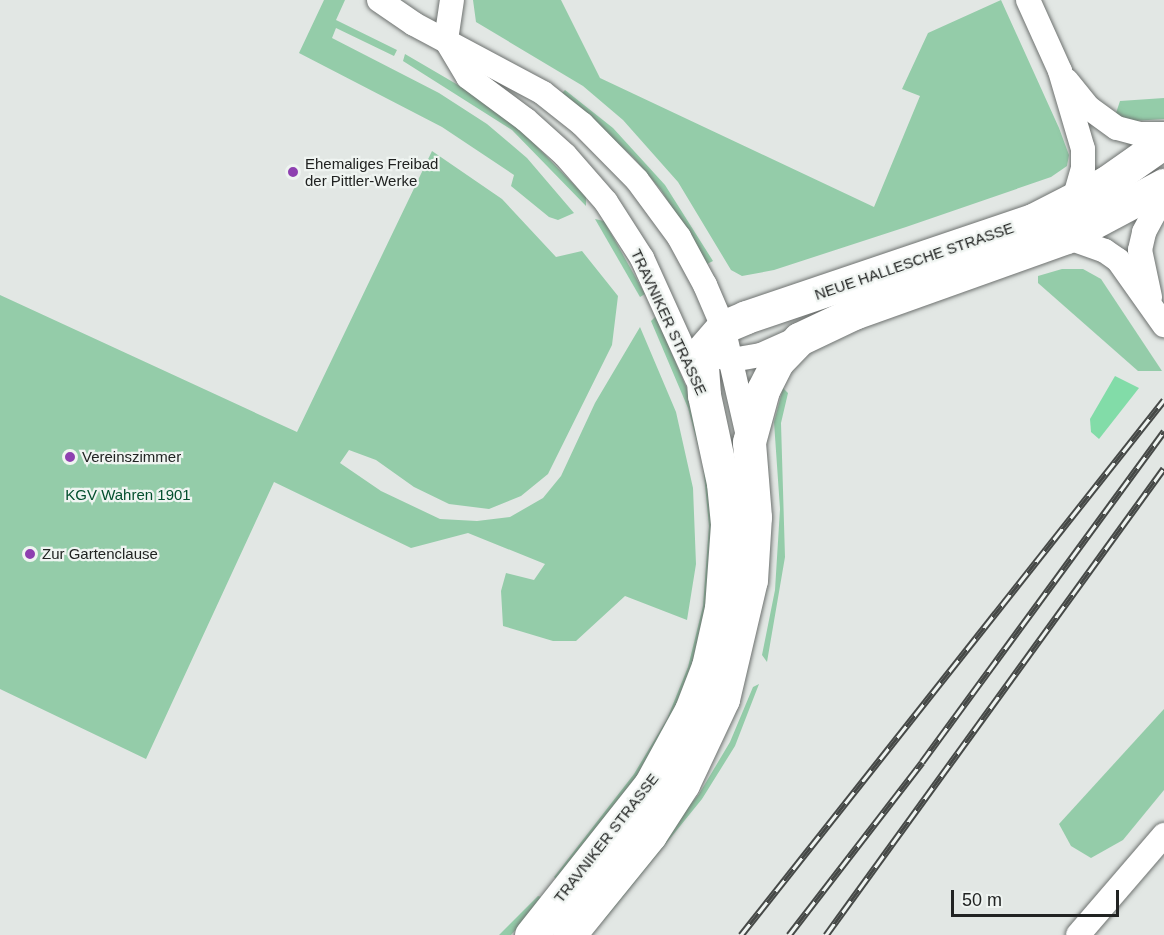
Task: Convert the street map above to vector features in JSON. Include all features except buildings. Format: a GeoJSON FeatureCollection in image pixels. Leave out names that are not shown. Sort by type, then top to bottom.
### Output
{"type":"FeatureCollection","features":[{"type":"Feature","properties":{"kind":"main road","name":"NEUE HALLESCHE STRASSE"},"geometry":{"type":"LineString","coordinates":[[701,352],[723,327],[997,234],[1074,200],[1164,141]]}},
{"type":"Feature","properties":{"kind":"main road","name":"NEUE HALLESCHE STRASSE"},"geometry":{"type":"LineString","coordinates":[[800,339],[854,313],[1066,237],[1164,185]]}},
{"type":"Feature","properties":{"kind":"main road"},"geometry":{"type":"LineString","coordinates":[[749,442],[771,371],[800,339]]}},
{"type":"Feature","properties":{"kind":"main road"},"geometry":{"type":"LineString","coordinates":[[701,352],[704,395]]}},
{"type":"Feature","properties":{"kind":"main road","name":"TRAVNIKER STRASSE"},"geometry":{"type":"LineString","coordinates":[[531,935],[650,784],[691,711],[708,666],[721,608],[727,524],[723,483],[704,395]]}},
{"type":"Feature","properties":{"kind":"main road","name":"TRAVNIKER STRASSE"},"geometry":{"type":"LineString","coordinates":[[569,935],[650,835],[683,784],[723,699],[751,580],[755,518],[749,442]]}},
{"type":"Feature","properties":{"kind":"street"},"geometry":{"type":"LineString","coordinates":[[379,0],[446,40],[452,0]]}},
{"type":"Feature","properties":{"kind":"street"},"geometry":{"type":"LineString","coordinates":[[1028,0],[1060,71],[1083,149],[1083,168],[1074,200]]}},
{"type":"Feature","properties":{"kind":"street","name":"TRAVNIKER STRASSE"},"geometry":{"type":"LineString","coordinates":[[446,40],[543,93],[582,124],[623,165],[679,237],[723,327],[749,442]]}},
{"type":"Feature","properties":{"kind":"street","name":"TRAVNIKER STRASSE"},"geometry":{"type":"LineString","coordinates":[[446,40],[468,78],[542,134],[606,202],[642,258],[704,395]]}},
{"type":"Feature","properties":{"kind":"street"},"geometry":{"type":"LineString","coordinates":[[1060,71],[1103,120],[1139,134],[1164,134]]}},
{"type":"Feature","properties":{"kind":"street"},"geometry":{"type":"LineString","coordinates":[[1158,315],[1141,268],[1140,250],[1144,232],[1164,195]]}},
{"type":"Feature","properties":{"kind":"street"},"geometry":{"type":"LineString","coordinates":[[1066,237],[1097,248],[1118,260],[1158,315]]}},
{"type":"Feature","properties":{"kind":"street"},"geometry":{"type":"LineString","coordinates":[[676,330],[701,352],[732,360],[761,355],[800,339]]}},
{"type":"Feature","properties":{"kind":"street"},"geometry":{"type":"LineString","coordinates":[[1078,935],[1164,835]]}},
{"type":"Feature","properties":{"kind":"green space"},"geometry":{"type":"Polygon","coordinates":[[[324,0],[345,0],[336,20],[397,50],[394,56],[336,28],[332,38],[439,93],[487,124],[527,158],[574,213],[558,220],[549,217],[511,186],[514,175],[442,127],[299,53],[324,0]]]}},
{"type":"Feature","properties":{"kind":"green space"},"geometry":{"type":"Polygon","coordinates":[[[473,0],[561,0],[600,78],[874,207],[920,96],[902,89],[928,33],[1001,0],[1059,128],[1069,155],[1067,166],[1051,177],[906,227],[774,270],[742,276],[731,270],[678,182],[623,120],[583,86],[476,22],[473,0]]]}},
{"type":"Feature","properties":{"kind":"green space"},"geometry":{"type":"Polygon","coordinates":[[[405,54],[470,92],[516,125],[586,197],[586,206],[512,130],[403,61],[405,54]]]}},
{"type":"Feature","properties":{"kind":"green space"},"geometry":{"type":"Polygon","coordinates":[[[565,90],[613,128],[665,185],[713,261],[707,264],[661,190],[633,157],[562,93],[565,90]]]}},
{"type":"Feature","properties":{"kind":"green space"},"geometry":{"type":"Polygon","coordinates":[[[1164,98],[1164,119],[1133,121],[1115,116],[1120,101],[1164,98]]]}},
{"type":"Feature","properties":{"kind":"green space","name":"KGV Wahren 1901"},"geometry":{"type":"Polygon","coordinates":[[[432,151],[502,199],[556,257],[582,251],[618,296],[612,345],[548,474],[521,496],[489,509],[449,504],[414,487],[376,460],[349,450],[340,463],[381,491],[440,519],[477,521],[510,517],[543,498],[561,476],[595,403],[640,327],[676,412],[693,488],[696,564],[687,620],[625,596],[576,641],[553,641],[503,626],[501,591],[506,573],[534,580],[545,564],[468,533],[411,548],[274,482],[146,759],[0,689],[0,295],[297,432],[432,151]]]}},
{"type":"Feature","properties":{"kind":"green space"},"geometry":{"type":"Polygon","coordinates":[[[595,219],[604,221],[645,294],[640,297],[595,219]]]}},
{"type":"Feature","properties":{"kind":"green space"},"geometry":{"type":"Polygon","coordinates":[[[1062,269],[1083,269],[1101,279],[1162,371],[1138,371],[1038,283],[1038,276],[1062,269]]]}},
{"type":"Feature","properties":{"kind":"green space"},"geometry":{"type":"Polygon","coordinates":[[[656,316],[695,408],[716,525],[701,646],[661,747],[559,882],[554,877],[634,774],[667,719],[688,667],[703,606],[709,526],[703,464],[688,408],[651,321],[656,316]]]}},
{"type":"Feature","properties":{"kind":"green space"},"geometry":{"type":"Polygon","coordinates":[[[783,388],[788,393],[781,423],[785,557],[767,662],[762,655],[775,590],[780,509],[774,422],[783,388]]]}},
{"type":"Feature","properties":{"kind":"green space"},"geometry":{"type":"Polygon","coordinates":[[[759,684],[735,746],[702,799],[604,920],[599,915],[699,794],[730,742],[753,687],[759,684]]]}},
{"type":"Feature","properties":{"kind":"green space"},"geometry":{"type":"Polygon","coordinates":[[[1164,709],[1164,790],[1123,840],[1091,858],[1071,846],[1059,824],[1164,709]]]}},
{"type":"Feature","properties":{"kind":"green space"},"geometry":{"type":"Polygon","coordinates":[[[538,896],[545,898],[511,935],[499,935],[538,896]]]}},
{"type":"Feature","properties":{"kind":"shaded area"},"geometry":{"type":"Polygon","coordinates":[[[1115,376],[1139,388],[1099,439],[1091,432],[1090,419],[1115,376]]]}},
{"type":"Feature","properties":{"kind":"railway"},"geometry":{"type":"LineString","coordinates":[[741,935],[1164,400]]}},
{"type":"Feature","properties":{"kind":"railway"},"geometry":{"type":"LineString","coordinates":[[789,935],[922,762],[1164,431]]}},
{"type":"Feature","properties":{"kind":"railway"},"geometry":{"type":"LineString","coordinates":[[826,935],[1164,468]]}},
{"type":"Feature","properties":{"kind":"place","name":"Ehemaliges Freibad der Pittler-Werke"},"geometry":{"type":"Point","coordinates":[293,172]}},
{"type":"Feature","properties":{"kind":"place","name":"Vereinszimmer"},"geometry":{"type":"Point","coordinates":[70,457]}},
{"type":"Feature","properties":{"kind":"place","name":"Zur Gartenclause"},"geometry":{"type":"Point","coordinates":[30,554]}}]}
